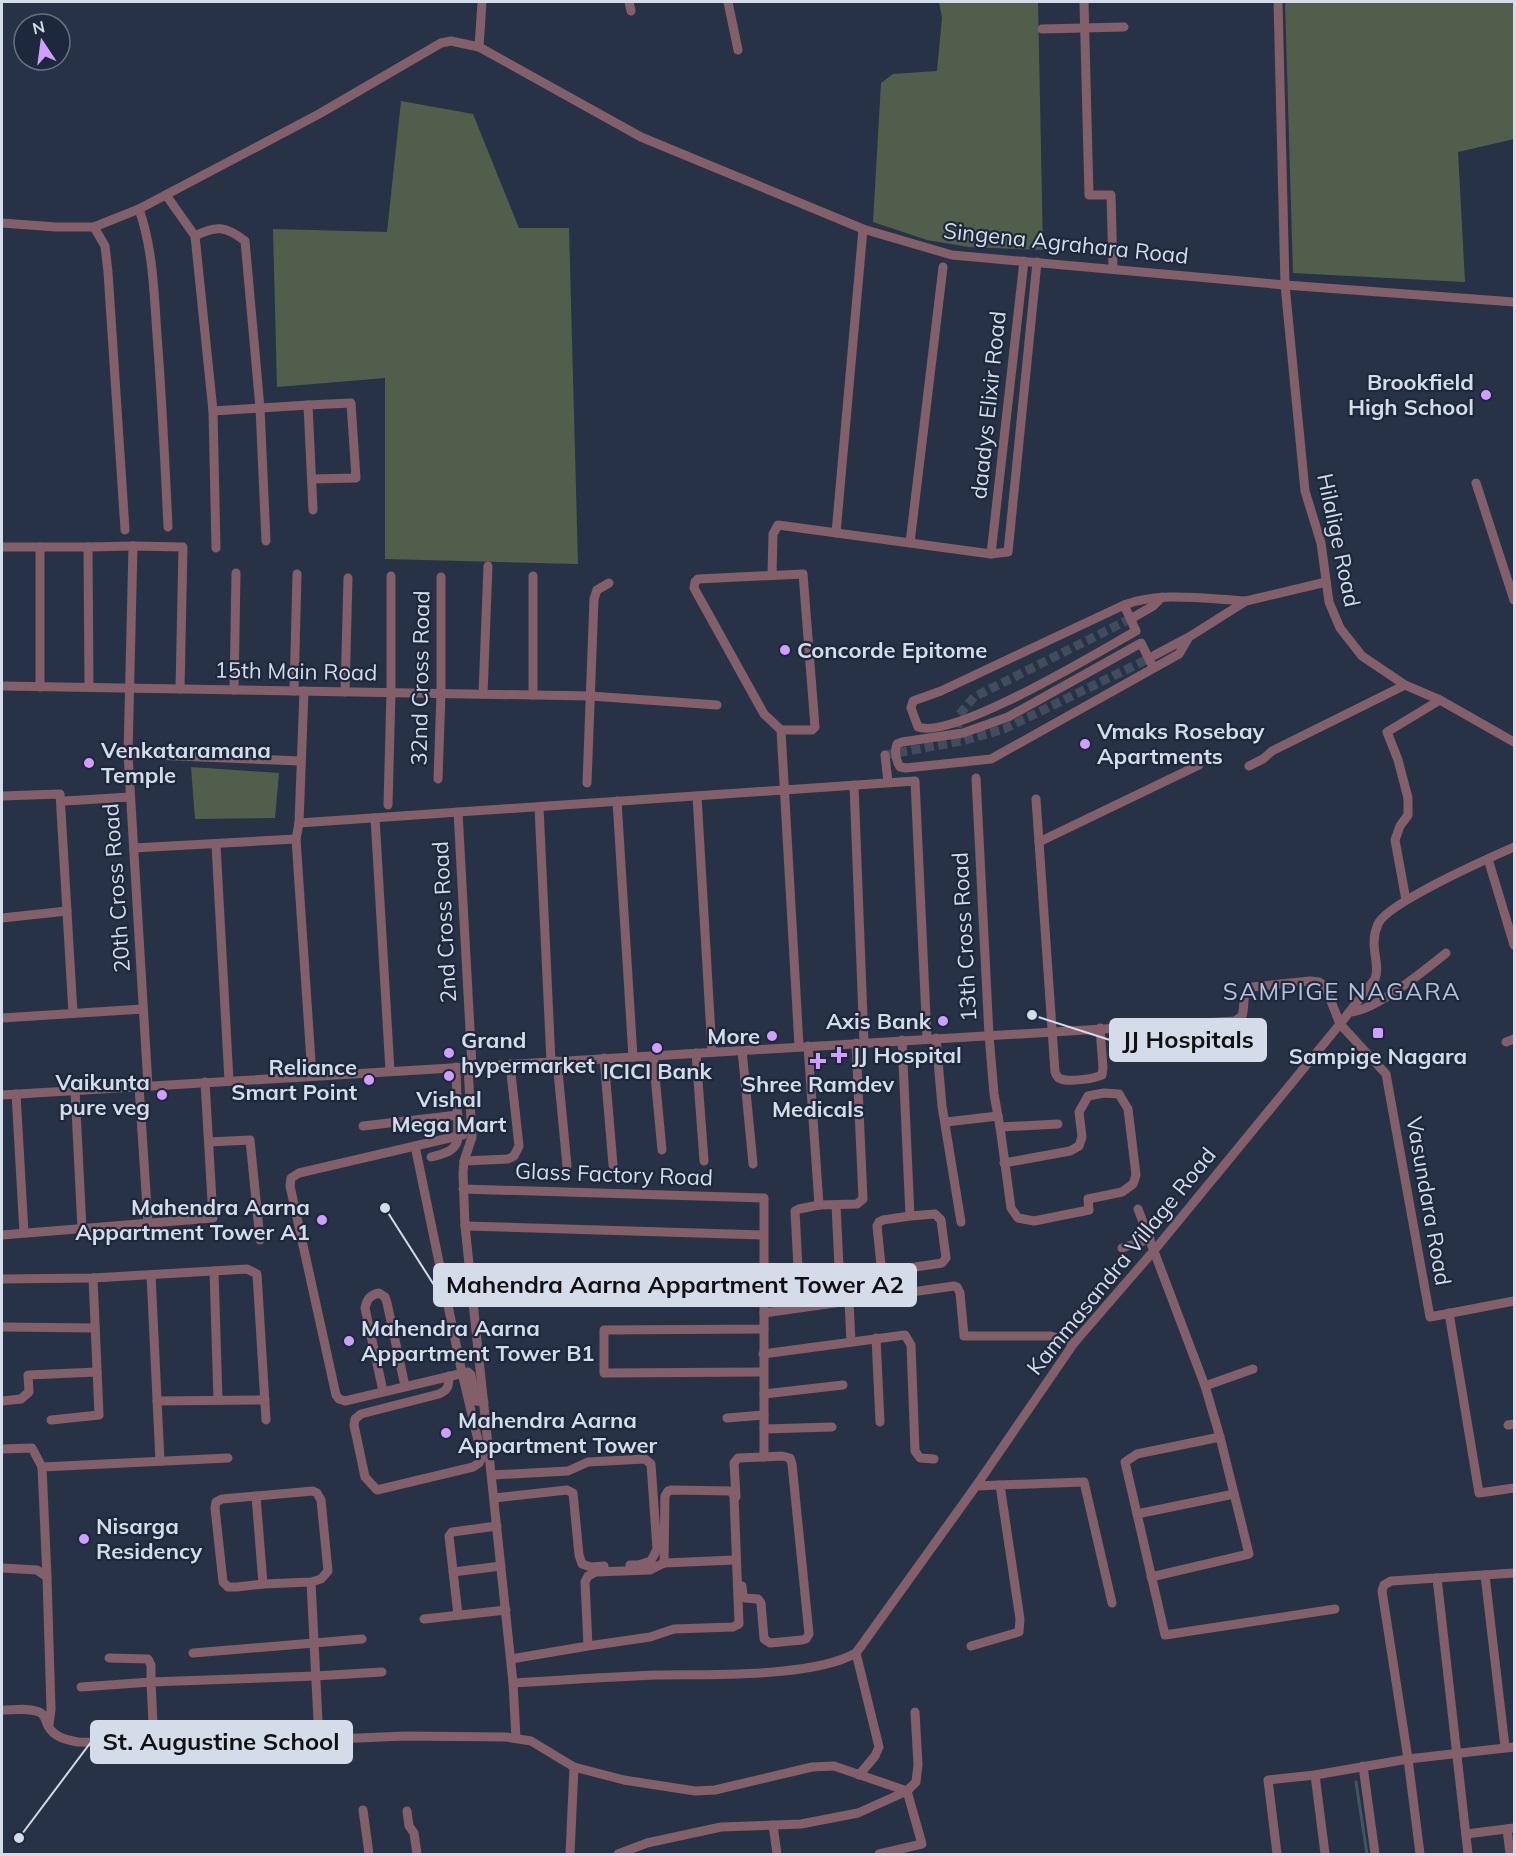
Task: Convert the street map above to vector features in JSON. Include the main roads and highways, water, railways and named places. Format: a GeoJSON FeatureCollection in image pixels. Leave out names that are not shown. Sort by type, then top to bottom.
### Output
{"type":"FeatureCollection","features":[{"type":"Feature","properties":{"kind":"waterway"},"geometry":{"type":"LineString","coordinates":[[1356,1782],[1367,1854]]}},
{"type":"Feature","properties":{"kind":"tunnel"},"geometry":{"type":"LineString","coordinates":[[956,741],[959,715],[974,697],[1134,617]]}},
{"type":"Feature","properties":{"kind":"tunnel"},"geometry":{"type":"LineString","coordinates":[[885,755],[962,741],[1004,729],[1154,656]]}},
{"type":"Feature","properties":{"kind":"place","name":"Brookfield High School"},"geometry":{"type":"Point","coordinates":[1486,395]}},
{"type":"Feature","properties":{"kind":"place","name":"Concorde Epitome"},"geometry":{"type":"Point","coordinates":[785,650]}},
{"type":"Feature","properties":{"kind":"place","name":"Vmaks Rosebay Apartments"},"geometry":{"type":"Point","coordinates":[1085,744]}},
{"type":"Feature","properties":{"kind":"place","name":"Venkataramana Temple"},"geometry":{"type":"Point","coordinates":[89,763]}},
{"type":"Feature","properties":{"kind":"place","name":"JJ Hospitals"},"geometry":{"type":"Point","coordinates":[1032,1015]}},
{"type":"Feature","properties":{"kind":"place","name":"Axis Bank"},"geometry":{"type":"Point","coordinates":[943,1021]}},
{"type":"Feature","properties":{"kind":"place","name":"Sampige Nagara"},"geometry":{"type":"Point","coordinates":[1378,1033]}},
{"type":"Feature","properties":{"kind":"place","name":"More"},"geometry":{"type":"Point","coordinates":[772,1036]}},
{"type":"Feature","properties":{"kind":"place","name":"ICICI Bank"},"geometry":{"type":"Point","coordinates":[657,1048]}},
{"type":"Feature","properties":{"kind":"place","name":"Grand hypermarket"},"geometry":{"type":"Point","coordinates":[449,1053]}},
{"type":"Feature","properties":{"kind":"place","name":"JJ Hospital"},"geometry":{"type":"Point","coordinates":[839,1055]}},
{"type":"Feature","properties":{"kind":"place","name":"Shree Ramdev Medicals"},"geometry":{"type":"Point","coordinates":[818,1061]}},
{"type":"Feature","properties":{"kind":"place","name":"Vishal Mega Mart"},"geometry":{"type":"Point","coordinates":[449,1076]}},
{"type":"Feature","properties":{"kind":"place","name":"Reliance Smart Point"},"geometry":{"type":"Point","coordinates":[369,1080]}},
{"type":"Feature","properties":{"kind":"place","name":"Vaikunta pure veg"},"geometry":{"type":"Point","coordinates":[162,1095]}},
{"type":"Feature","properties":{"kind":"place","name":"Mahendra Aarna Appartment Tower A2"},"geometry":{"type":"Point","coordinates":[385,1208]}},
{"type":"Feature","properties":{"kind":"place","name":"Mahendra Aarna Appartment Tower A1"},"geometry":{"type":"Point","coordinates":[322,1220]}},
{"type":"Feature","properties":{"kind":"place","name":"Mahendra Aarna Appartment Tower B1"},"geometry":{"type":"Point","coordinates":[349,1341]}},
{"type":"Feature","properties":{"kind":"place","name":"Mahendra Aarna Appartment Tower"},"geometry":{"type":"Point","coordinates":[446,1433]}},
{"type":"Feature","properties":{"kind":"place","name":"Nisarga Residency"},"geometry":{"type":"Point","coordinates":[84,1539]}},
{"type":"Feature","properties":{"kind":"place","name":"St. Augustine School"},"geometry":{"type":"Point","coordinates":[19,1838]}},
{"type":"Feature","properties":{"kind":"district","name":"SAMPIGE NAGARA"},"geometry":{"type":"Point","coordinates":[1342,991]}}]}
